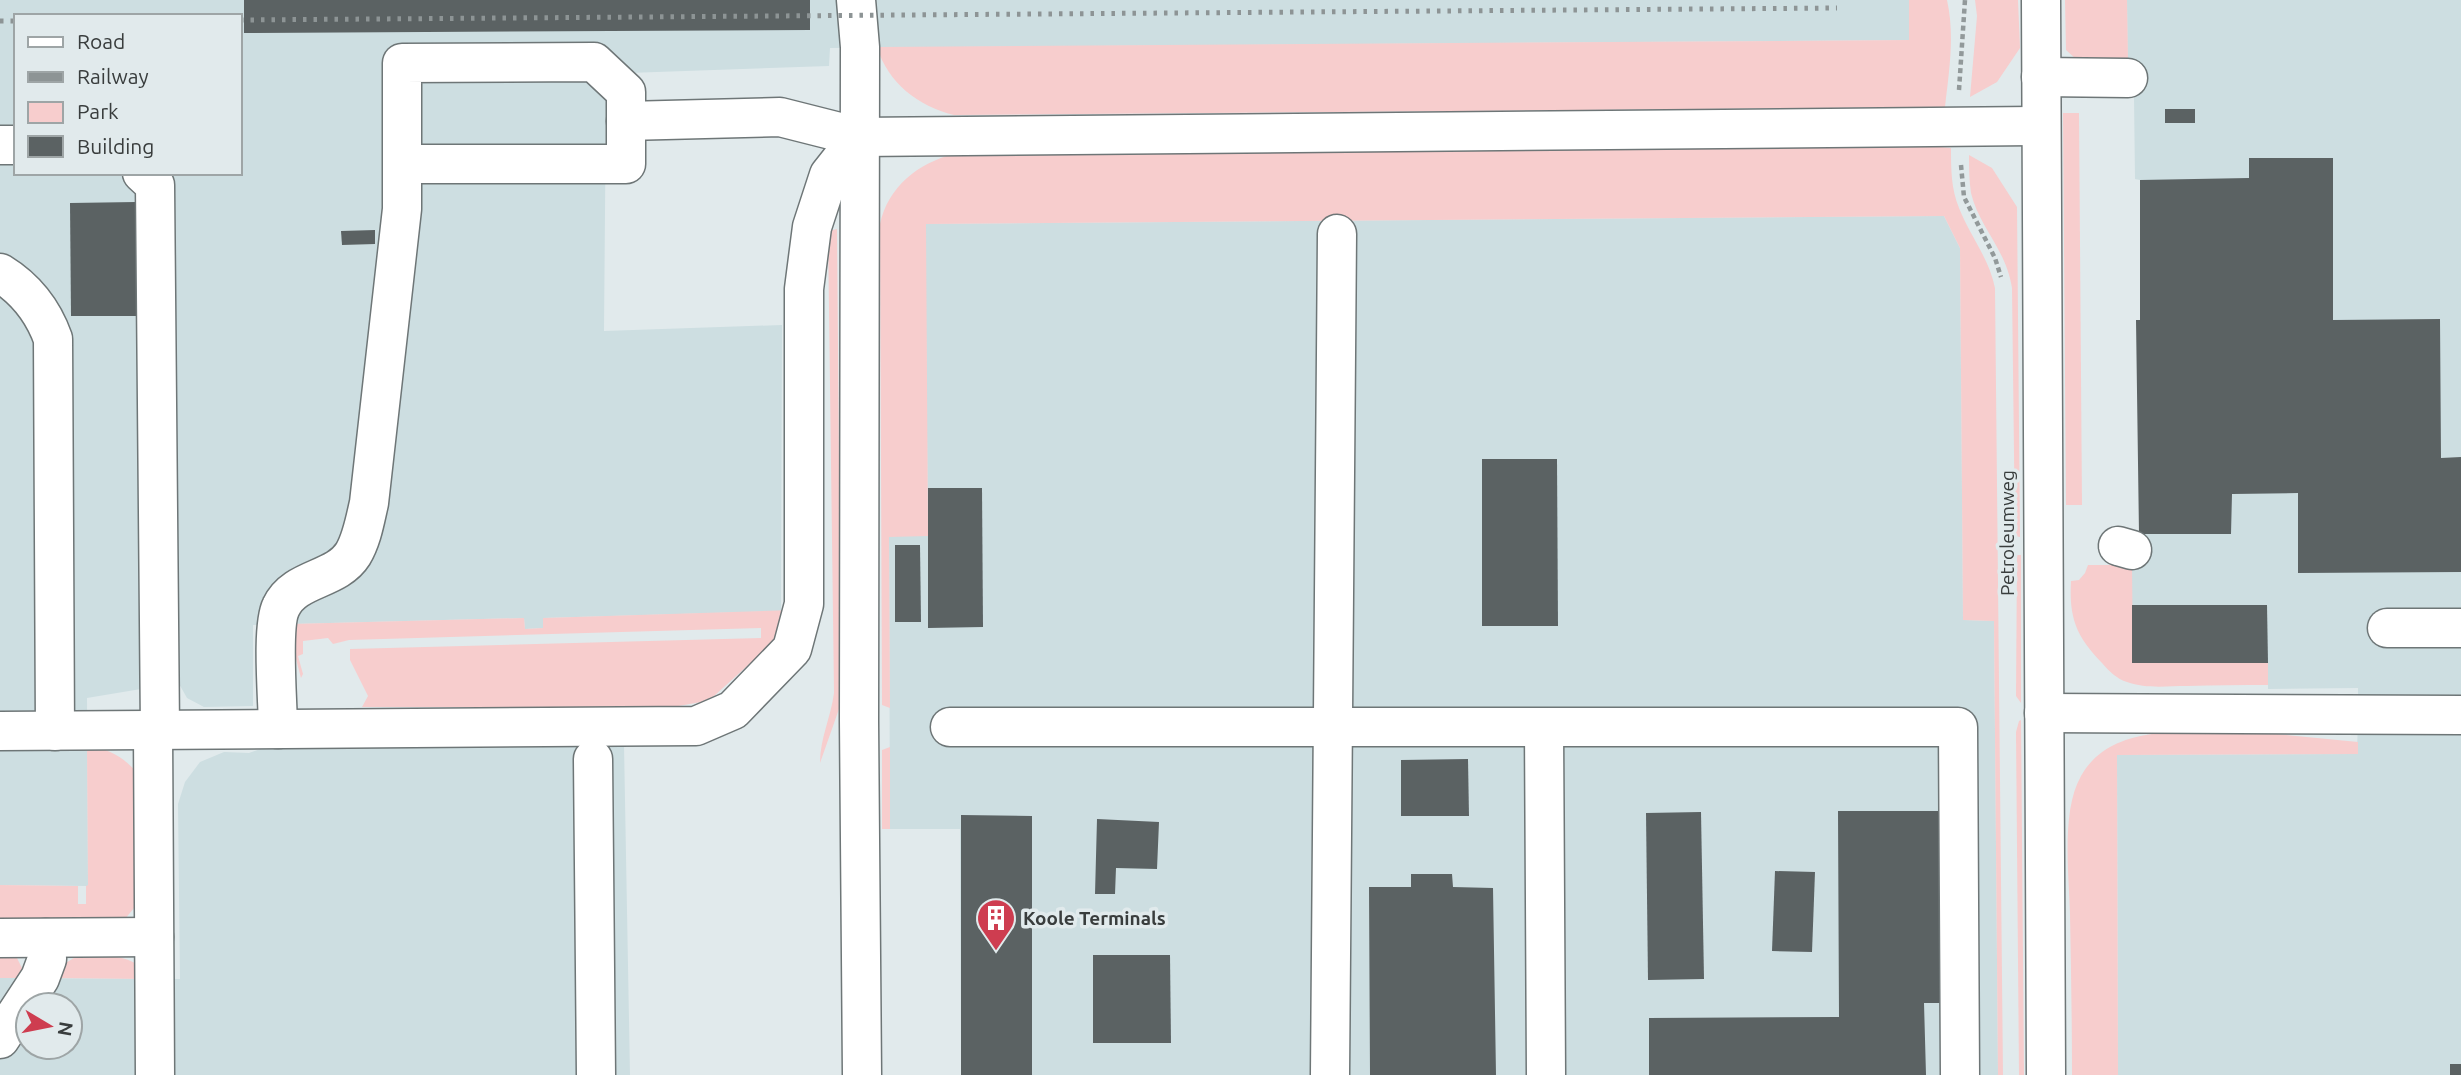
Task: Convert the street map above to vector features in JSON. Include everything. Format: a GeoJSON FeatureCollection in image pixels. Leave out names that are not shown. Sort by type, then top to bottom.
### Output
{"type":"FeatureCollection","features":[{"type":"Feature","properties":{"kind":"street"},"geometry":{"type":"LineString","coordinates":[[856,0],[860,47],[862,1075]]}},
{"type":"Feature","properties":{"kind":"street","name":"Petroleumweg"},"geometry":{"type":"LineString","coordinates":[[2041,0],[2046,1075]]}},
{"type":"Feature","properties":{"kind":"street"},"geometry":{"type":"LineString","coordinates":[[278,729],[276,625],[281,607],[292,592],[334,572],[352,555],[361,535],[369,503],[402,208],[402,164],[402,63],[594,62],[626,92],[626,164],[402,164]]}},
{"type":"Feature","properties":{"kind":"street"},"geometry":{"type":"LineString","coordinates":[[2041,77],[2128,78]]}},
{"type":"Feature","properties":{"kind":"street"},"geometry":{"type":"LineString","coordinates":[[626,121],[780,117],[859,137],[2041,126]]}},
{"type":"Feature","properties":{"kind":"street"},"geometry":{"type":"LineString","coordinates":[[0,731],[696,726],[733,710],[792,649],[804,604],[804,289],[812,227],[828,175],[859,137]]}},
{"type":"Feature","properties":{"kind":"street"},"geometry":{"type":"LineString","coordinates":[[144,175],[155,186],[155,1075]]}},
{"type":"Feature","properties":{"kind":"street"},"geometry":{"type":"LineString","coordinates":[[1330,1075],[1336,234]]}},
{"type":"Feature","properties":{"kind":"street"},"geometry":{"type":"LineString","coordinates":[[0,273],[26,293],[44,316],[53,339],[55,731]]}},
{"type":"Feature","properties":{"kind":"street"},"geometry":{"type":"LineString","coordinates":[[2387,628],[2461,628]]}},
{"type":"Feature","properties":{"kind":"street"},"geometry":{"type":"LineString","coordinates":[[2044,713],[2461,715]]}},
{"type":"Feature","properties":{"kind":"street"},"geometry":{"type":"LineString","coordinates":[[950,727],[1958,727],[1960,1075]]}},
{"type":"Feature","properties":{"kind":"street"},"geometry":{"type":"LineString","coordinates":[[1544,728],[1546,1075]]}},
{"type":"Feature","properties":{"kind":"street"},"geometry":{"type":"LineString","coordinates":[[593,759],[596,1075]]}},
{"type":"Feature","properties":{"kind":"street"},"geometry":{"type":"LineString","coordinates":[[0,938],[154,937]]}},
{"type":"Feature","properties":{"kind":"street"},"geometry":{"type":"LineString","coordinates":[[0,1039],[40,978],[47,959],[46,938]]}},
{"type":"Feature","properties":{"kind":"path"},"geometry":{"type":"LineString","coordinates":[[1965,0],[1959,82],[1961,180],[1964,197],[1995,258],[2002,281]]}},
{"type":"Feature","properties":{"kind":"shaded area"},"geometry":{"type":"Polygon","coordinates":[[[0,0],[1909,0],[1909,40],[830,48],[829,66],[628,73],[606,94],[604,331],[782,325],[781,611],[543,618],[543,628],[525,629],[524,618],[253,625],[253,706],[204,707],[187,698],[173,673],[147,688],[87,698],[88,886],[0,885],[0,0]]]}},
{"type":"Feature","properties":{"kind":"shaded area"},"geometry":{"type":"Polygon","coordinates":[[[2127,0],[2461,0],[2461,1075],[2118,1075],[2117,755],[2357,754],[2358,715],[2358,688],[2268,689],[2268,663],[2132,663],[2132,534],[2139,534],[2140,180],[2135,179],[2134,97],[2128,96],[2127,0]]]}},
{"type":"Feature","properties":{"kind":"shaded area"},"geometry":{"type":"Polygon","coordinates":[[[1944,216],[1960,248],[1963,620],[1994,621],[1998,1075],[961,1075],[960,829],[890,829],[889,536],[928,535],[925,224],[1944,216]]]}},
{"type":"Feature","properties":{"kind":"shaded area"},"geometry":{"type":"Polygon","coordinates":[[[624,745],[630,1075],[0,1075],[0,978],[180,979],[178,804],[185,782],[200,762],[224,752],[249,753],[266,747],[624,745]]]}},
{"type":"Feature","properties":{"kind":"green space"},"geometry":{"type":"Polygon","coordinates":[[[1909,0],[1947,0],[1951,40],[1945,107],[954,115],[928,106],[906,91],[889,72],[877,47],[1909,40],[1909,0]]]}},
{"type":"Feature","properties":{"kind":"green space"},"geometry":{"type":"Polygon","coordinates":[[[1975,0],[2018,0],[2020,48],[1997,82],[1970,97],[1977,16],[1975,0]]]}},
{"type":"Feature","properties":{"kind":"green space"},"geometry":{"type":"Polygon","coordinates":[[[2065,0],[2127,0],[2128,62],[2076,59],[2066,50],[2065,0]]]}},
{"type":"Feature","properties":{"kind":"green space"},"geometry":{"type":"Polygon","coordinates":[[[2063,113],[2079,113],[2082,505],[2066,505],[2063,113]]]}},
{"type":"Feature","properties":{"kind":"green space"},"geometry":{"type":"Polygon","coordinates":[[[1931,146],[1951,148],[1956,201],[1988,267],[1995,288],[2003,1075],[1998,1075],[1994,621],[1963,620],[1960,248],[1944,216],[926,224],[928,536],[889,537],[890,708],[882,705],[880,224],[897,188],[906,178],[928,164],[954,154],[1931,146]]]}},
{"type":"Feature","properties":{"kind":"green space"},"geometry":{"type":"Polygon","coordinates":[[[1969,155],[1992,168],[2017,207],[2020,537],[2015,536],[2012,288],[2004,261],[1980,217],[1971,193],[1969,155]]]}},
{"type":"Feature","properties":{"kind":"green space"},"geometry":{"type":"Polygon","coordinates":[[[837,229],[841,694],[839,709],[820,763],[834,693],[828,231],[837,229]]]}},
{"type":"Feature","properties":{"kind":"green space"},"geometry":{"type":"Polygon","coordinates":[[[2017,555],[2021,555],[2021,703],[2016,696],[2017,555]]]}},
{"type":"Feature","properties":{"kind":"green space"},"geometry":{"type":"Polygon","coordinates":[[[2088,565],[2132,565],[2133,663],[2268,663],[2268,685],[2149,686],[2123,681],[2117,677],[2086,644],[2073,616],[2071,581],[2079,580],[2088,565]]]}},
{"type":"Feature","properties":{"kind":"green space"},"geometry":{"type":"Polygon","coordinates":[[[794,610],[776,640],[714,696],[701,702],[673,707],[362,707],[368,696],[350,660],[350,649],[761,638],[761,628],[349,640],[333,644],[328,638],[303,641],[303,654],[298,656],[303,674],[301,678],[291,640],[290,624],[524,618],[525,629],[543,628],[543,618],[794,610]]]}},
{"type":"Feature","properties":{"kind":"green space"},"geometry":{"type":"Polygon","coordinates":[[[2021,720],[2024,1075],[2019,1075],[2016,732],[2021,720]]]}},
{"type":"Feature","properties":{"kind":"green space"},"geometry":{"type":"Polygon","coordinates":[[[2152,734],[2277,734],[2358,742],[2358,754],[2117,755],[2118,1075],[2072,1075],[2068,843],[2071,807],[2081,776],[2094,759],[2111,746],[2152,734]]]}},
{"type":"Feature","properties":{"kind":"green space"},"geometry":{"type":"Polygon","coordinates":[[[87,746],[116,755],[139,775],[140,901],[124,920],[0,921],[0,885],[78,886],[78,904],[86,904],[87,746]]]}},
{"type":"Feature","properties":{"kind":"green space"},"geometry":{"type":"Polygon","coordinates":[[[890,747],[890,829],[882,829],[882,750],[890,747]]]}},
{"type":"Feature","properties":{"kind":"green space"},"geometry":{"type":"Polygon","coordinates":[[[0,956],[16,956],[22,968],[22,978],[0,978],[0,956]]]}},
{"type":"Feature","properties":{"kind":"green space"},"geometry":{"type":"Polygon","coordinates":[[[77,956],[118,957],[136,964],[150,979],[52,978],[64,964],[77,956]]]}},
{"type":"Feature","properties":{"kind":"building"},"geometry":{"type":"Polygon","coordinates":[[[244,0],[810,0],[810,30],[244,33],[244,0]]]}},
{"type":"Feature","properties":{"kind":"building"},"geometry":{"type":"Polygon","coordinates":[[[2165,109],[2195,109],[2195,123],[2165,123],[2165,109]]]}},
{"type":"Feature","properties":{"kind":"building"},"geometry":{"type":"Polygon","coordinates":[[[2249,158],[2333,158],[2333,320],[2440,319],[2441,458],[2461,457],[2461,572],[2298,573],[2298,493],[2232,494],[2231,534],[2139,534],[2136,320],[2140,320],[2140,180],[2249,178],[2249,158]]]}},
{"type":"Feature","properties":{"kind":"building"},"geometry":{"type":"Polygon","coordinates":[[[136,202],[136,316],[71,316],[70,203],[136,202]]]}},
{"type":"Feature","properties":{"kind":"building"},"geometry":{"type":"Polygon","coordinates":[[[375,230],[375,244],[342,245],[341,231],[375,230]]]}},
{"type":"Feature","properties":{"kind":"building"},"geometry":{"type":"Polygon","coordinates":[[[1482,459],[1557,459],[1558,626],[1482,626],[1482,459]]]}},
{"type":"Feature","properties":{"kind":"building"},"geometry":{"type":"Polygon","coordinates":[[[928,488],[982,488],[983,627],[928,628],[928,488]]]}},
{"type":"Feature","properties":{"kind":"building"},"geometry":{"type":"Polygon","coordinates":[[[895,545],[920,545],[921,622],[895,622],[895,545]]]}},
{"type":"Feature","properties":{"kind":"building"},"geometry":{"type":"Polygon","coordinates":[[[2132,605],[2267,605],[2268,663],[2132,663],[2132,605]]]}},
{"type":"Feature","properties":{"kind":"building"},"geometry":{"type":"Polygon","coordinates":[[[1468,759],[1469,816],[1401,816],[1401,760],[1468,759]]]}},
{"type":"Feature","properties":{"kind":"building"},"geometry":{"type":"Polygon","coordinates":[[[1838,811],[1950,811],[1951,1003],[1924,1003],[1926,1075],[1649,1075],[1649,1018],[1839,1017],[1838,811]]]}},
{"type":"Feature","properties":{"kind":"building"},"geometry":{"type":"Polygon","coordinates":[[[1701,812],[1704,979],[1648,980],[1646,813],[1701,812]]]}},
{"type":"Feature","properties":{"kind":"building","name":"Koole Terminals"},"geometry":{"type":"Polygon","coordinates":[[[961,815],[1032,816],[1032,1075],[961,1075],[961,815]]]}},
{"type":"Feature","properties":{"kind":"building"},"geometry":{"type":"Polygon","coordinates":[[[1097,819],[1159,822],[1157,869],[1116,868],[1115,894],[1095,894],[1097,819]]]}},
{"type":"Feature","properties":{"kind":"building"},"geometry":{"type":"Polygon","coordinates":[[[1775,871],[1815,872],[1812,952],[1772,951],[1775,871]]]}},
{"type":"Feature","properties":{"kind":"building"},"geometry":{"type":"Polygon","coordinates":[[[1411,874],[1452,874],[1453,887],[1493,888],[1496,1075],[1370,1075],[1369,887],[1411,887],[1411,874]]]}},
{"type":"Feature","properties":{"kind":"building"},"geometry":{"type":"Polygon","coordinates":[[[1093,955],[1170,955],[1171,1043],[1093,1043],[1093,955]]]}},
{"type":"Feature","properties":{"kind":"building"},"geometry":{"type":"Polygon","coordinates":[[[2450,1064],[2461,1064],[2461,1075],[2450,1075],[2450,1064]]]}},
{"type":"Feature","properties":{"kind":"railway"},"geometry":{"type":"LineString","coordinates":[[242,20],[1837,8]]}},
{"type":"Feature","properties":{"kind":"railway"},"geometry":{"type":"LineString","coordinates":[[0,21],[14,21]]}},
{"type":"Feature","properties":{"kind":"place","name":"Koole Terminals"},"geometry":{"type":"Point","coordinates":[996,952]}}]}
